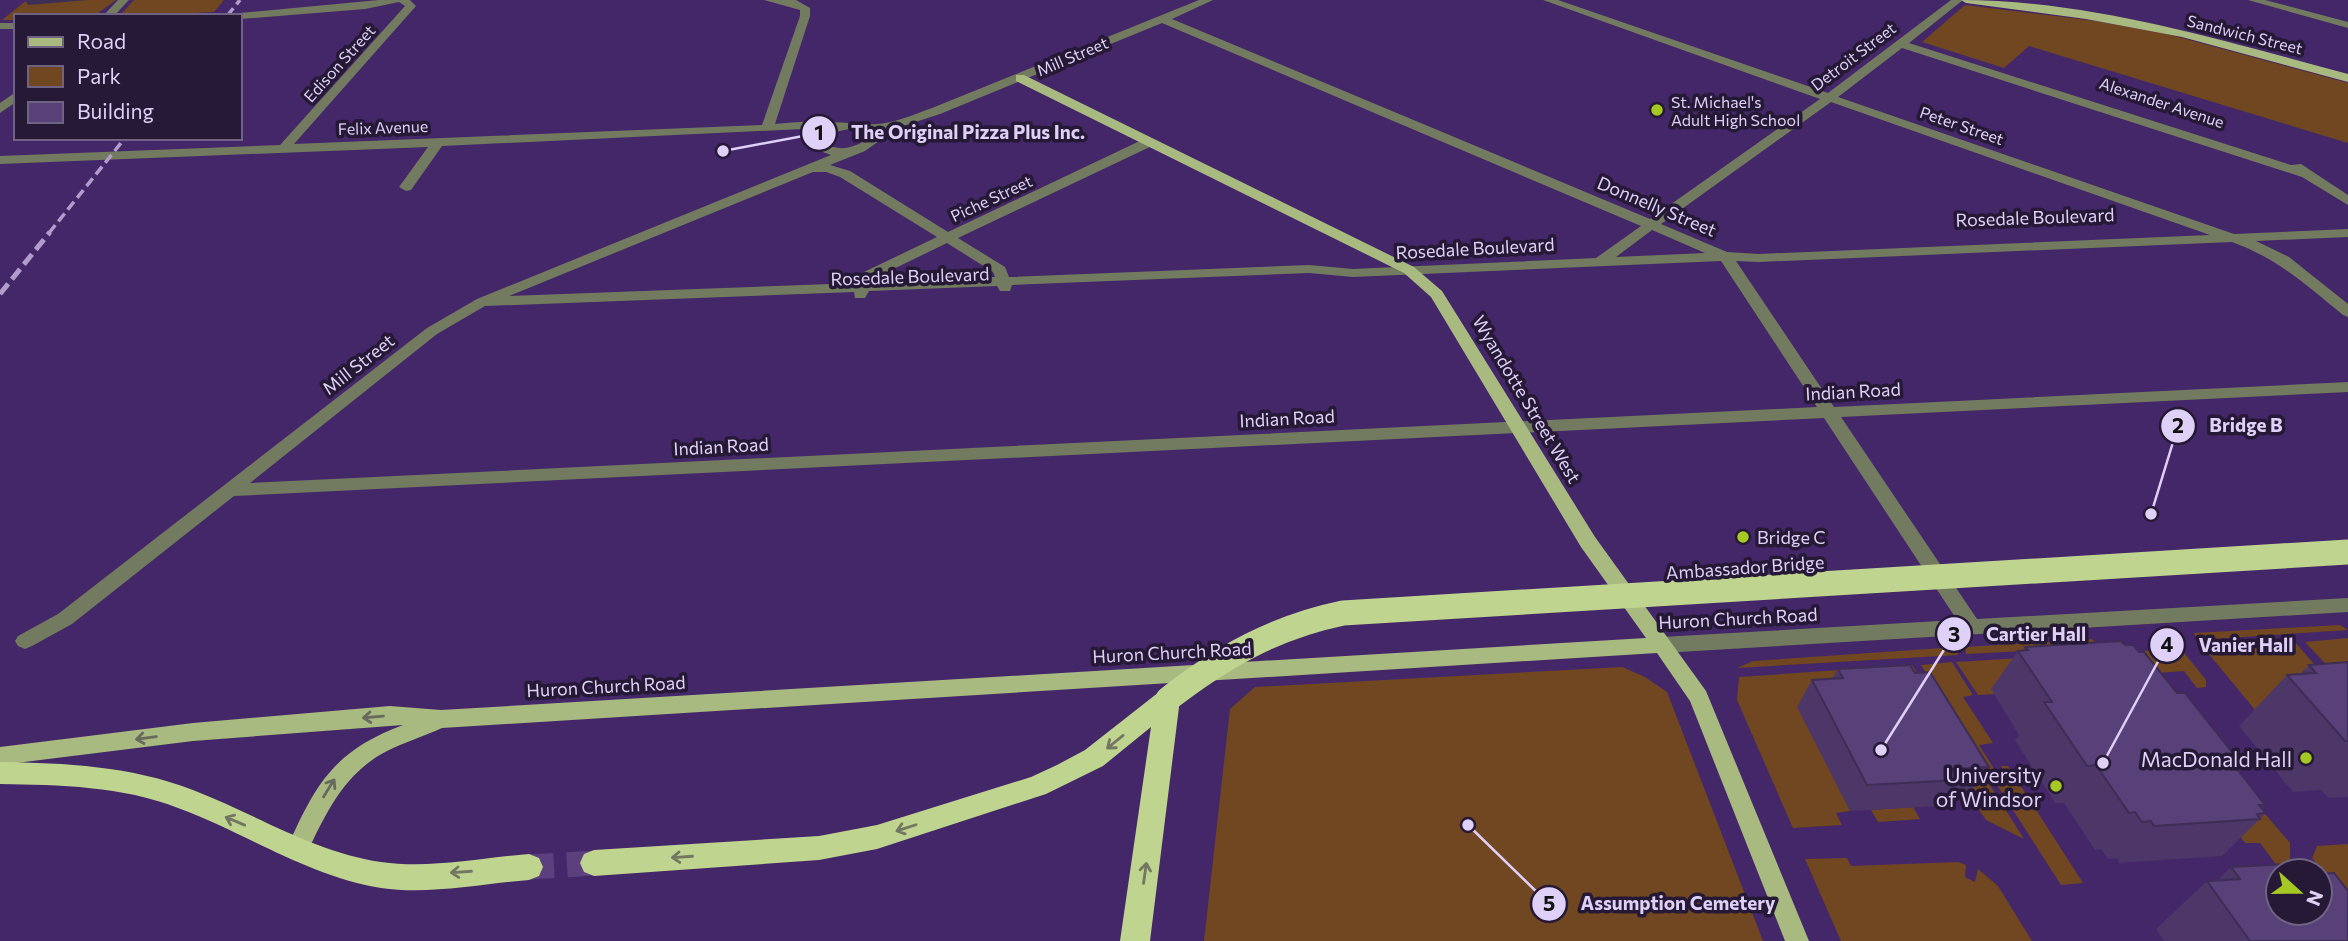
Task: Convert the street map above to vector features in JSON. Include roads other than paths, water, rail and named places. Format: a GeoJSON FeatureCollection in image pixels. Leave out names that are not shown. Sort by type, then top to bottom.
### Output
{"type":"FeatureCollection","features":[{"type":"Feature","properties":{"kind":"highway","name":"Ambassador Bridge"},"geometry":{"type":"LineString","coordinates":[[594,863],[819,848],[877,837],[1037,786],[1094,758],[1214,664],[1259,637],[1294,623],[1343,613],[2348,552]]}},
{"type":"Feature","properties":{"kind":"highway"},"geometry":{"type":"LineString","coordinates":[[1135,941],[1168,699]]}},
{"type":"Feature","properties":{"kind":"highway"},"geometry":{"type":"LineString","coordinates":[[0,773],[90,778],[153,788],[298,848],[355,869],[382,875],[529,867]]}},
{"type":"Feature","properties":{"kind":"main road","name":"Sandwich Street"},"geometry":{"type":"LineString","coordinates":[[1966,0],[2086,16],[2183,34],[2348,78]]}},
{"type":"Feature","properties":{"kind":"main road","name":"Wyandotte Street West"},"geometry":{"type":"LineString","coordinates":[[1020,78],[1409,270],[1437,294],[1588,542],[1699,697],[1797,941]]}},
{"type":"Feature","properties":{"kind":"main road","name":"Huron Church Road"},"geometry":{"type":"LineString","coordinates":[[0,757],[219,730],[390,715],[441,719],[1662,645]]}},
{"type":"Feature","properties":{"kind":"main road"},"geometry":{"type":"LineString","coordinates":[[298,848],[326,791],[349,762],[375,744],[441,719]]}},
{"type":"Feature","properties":{"kind":"street"},"geometry":{"type":"LineString","coordinates":[[110,14],[124,0]]}},
{"type":"Feature","properties":{"kind":"street"},"geometry":{"type":"LineString","coordinates":[[242,16],[366,6],[395,0]]}},
{"type":"Feature","properties":{"kind":"street","name":"Edison Street"},"geometry":{"type":"LineString","coordinates":[[284,148],[411,6],[402,0]]}},
{"type":"Feature","properties":{"kind":"street"},"geometry":{"type":"LineString","coordinates":[[767,129],[805,16],[805,8],[769,0]]}},
{"type":"Feature","properties":{"kind":"street","name":"Mill Street"},"geometry":{"type":"LineString","coordinates":[[25,641],[65,619],[432,331],[475,306],[757,187],[802,161],[831,129],[849,125],[867,128],[893,125],[936,111],[1208,0]]}},
{"type":"Feature","properties":{"kind":"street","name":"Peter Street"},"geometry":{"type":"LineString","coordinates":[[1548,0],[2265,249],[2284,260],[2348,312]]}},
{"type":"Feature","properties":{"kind":"street","name":"Detroit Street"},"geometry":{"type":"LineString","coordinates":[[1598,262],[1829,97],[1958,0]]}},
{"type":"Feature","properties":{"kind":"street"},"geometry":{"type":"LineString","coordinates":[[2253,0],[2348,25]]}},
{"type":"Feature","properties":{"kind":"street","name":"Donnelly Street"},"geometry":{"type":"LineString","coordinates":[[1163,19],[1725,256],[1972,627]]}},
{"type":"Feature","properties":{"kind":"street","name":"Alexander Avenue"},"geometry":{"type":"LineString","coordinates":[[1900,44],[2004,75],[2015,81],[2306,174],[2348,201]]}},
{"type":"Feature","properties":{"kind":"street"},"geometry":{"type":"LineString","coordinates":[[0,109],[14,98]]}},
{"type":"Feature","properties":{"kind":"street","name":"Mill Street"},"geometry":{"type":"LineString","coordinates":[[757,187],[778,183],[860,149],[931,118],[936,111]]}},
{"type":"Feature","properties":{"kind":"street","name":"Felix Avenue"},"geometry":{"type":"LineString","coordinates":[[0,160],[767,129],[805,124],[849,125]]}},
{"type":"Feature","properties":{"kind":"street"},"geometry":{"type":"LineString","coordinates":[[845,174],[844,163],[874,137],[867,128]]}},
{"type":"Feature","properties":{"kind":"street","name":"Felix Avenue"},"geometry":{"type":"LineString","coordinates":[[767,129],[799,134],[832,151],[860,149]]}},
{"type":"Feature","properties":{"kind":"street"},"geometry":{"type":"LineString","coordinates":[[406,187],[438,142]]}},
{"type":"Feature","properties":{"kind":"street","name":"Piche Street"},"geometry":{"type":"LineString","coordinates":[[862,292],[869,275],[1149,142]]}},
{"type":"Feature","properties":{"kind":"street"},"geometry":{"type":"LineString","coordinates":[[810,168],[827,168],[845,174],[1000,270],[1005,286]]}},
{"type":"Feature","properties":{"kind":"street","name":"Rosedale Boulevard"},"geometry":{"type":"LineString","coordinates":[[1725,256],[1749,248],[2348,223]]}},
{"type":"Feature","properties":{"kind":"street","name":"Rosedale Boulevard"},"geometry":{"type":"LineString","coordinates":[[475,306],[1005,286],[1311,281],[1353,273],[1409,270],[2348,233]]}},
{"type":"Feature","properties":{"kind":"street","name":"Indian Road"},"geometry":{"type":"LineString","coordinates":[[228,491],[2348,387]]}},
{"type":"Feature","properties":{"kind":"street","name":"Huron Church Road"},"geometry":{"type":"LineString","coordinates":[[1662,645],[2348,604]]}},
{"type":"Feature","properties":{"kind":"tunnel"},"geometry":{"type":"LineString","coordinates":[[529,867],[594,863]]}},
{"type":"Feature","properties":{"kind":"railway"},"geometry":{"type":"LineString","coordinates":[[229,14],[240,0]]}},
{"type":"Feature","properties":{"kind":"railway"},"geometry":{"type":"LineString","coordinates":[[49,233],[123,140]]}},
{"type":"Feature","properties":{"kind":"railway"},"geometry":{"type":"LineString","coordinates":[[0,294],[50,232]]}},
{"type":"Feature","properties":{"kind":"place","name":"St. Michael's Adult High School"},"geometry":{"type":"Point","coordinates":[1657,110]}},
{"type":"Feature","properties":{"kind":"place","name":"The Original Pizza Plus Inc."},"geometry":{"type":"Point","coordinates":[723,151]}},
{"type":"Feature","properties":{"kind":"place","name":"Bridge B"},"geometry":{"type":"Point","coordinates":[2151,514]}},
{"type":"Feature","properties":{"kind":"place","name":"Bridge C"},"geometry":{"type":"Point","coordinates":[1743,537]}},
{"type":"Feature","properties":{"kind":"place","name":"Cartier Hall"},"geometry":{"type":"Point","coordinates":[1881,750]}},
{"type":"Feature","properties":{"kind":"place","name":"MacDonald Hall"},"geometry":{"type":"Point","coordinates":[2306,758]}},
{"type":"Feature","properties":{"kind":"place","name":"Vanier Hall"},"geometry":{"type":"Point","coordinates":[2103,763]}},
{"type":"Feature","properties":{"kind":"place","name":"University of Windsor"},"geometry":{"type":"Point","coordinates":[2056,786]}},
{"type":"Feature","properties":{"kind":"place","name":"Assumption Cemetery"},"geometry":{"type":"Point","coordinates":[1468,825]}}]}
